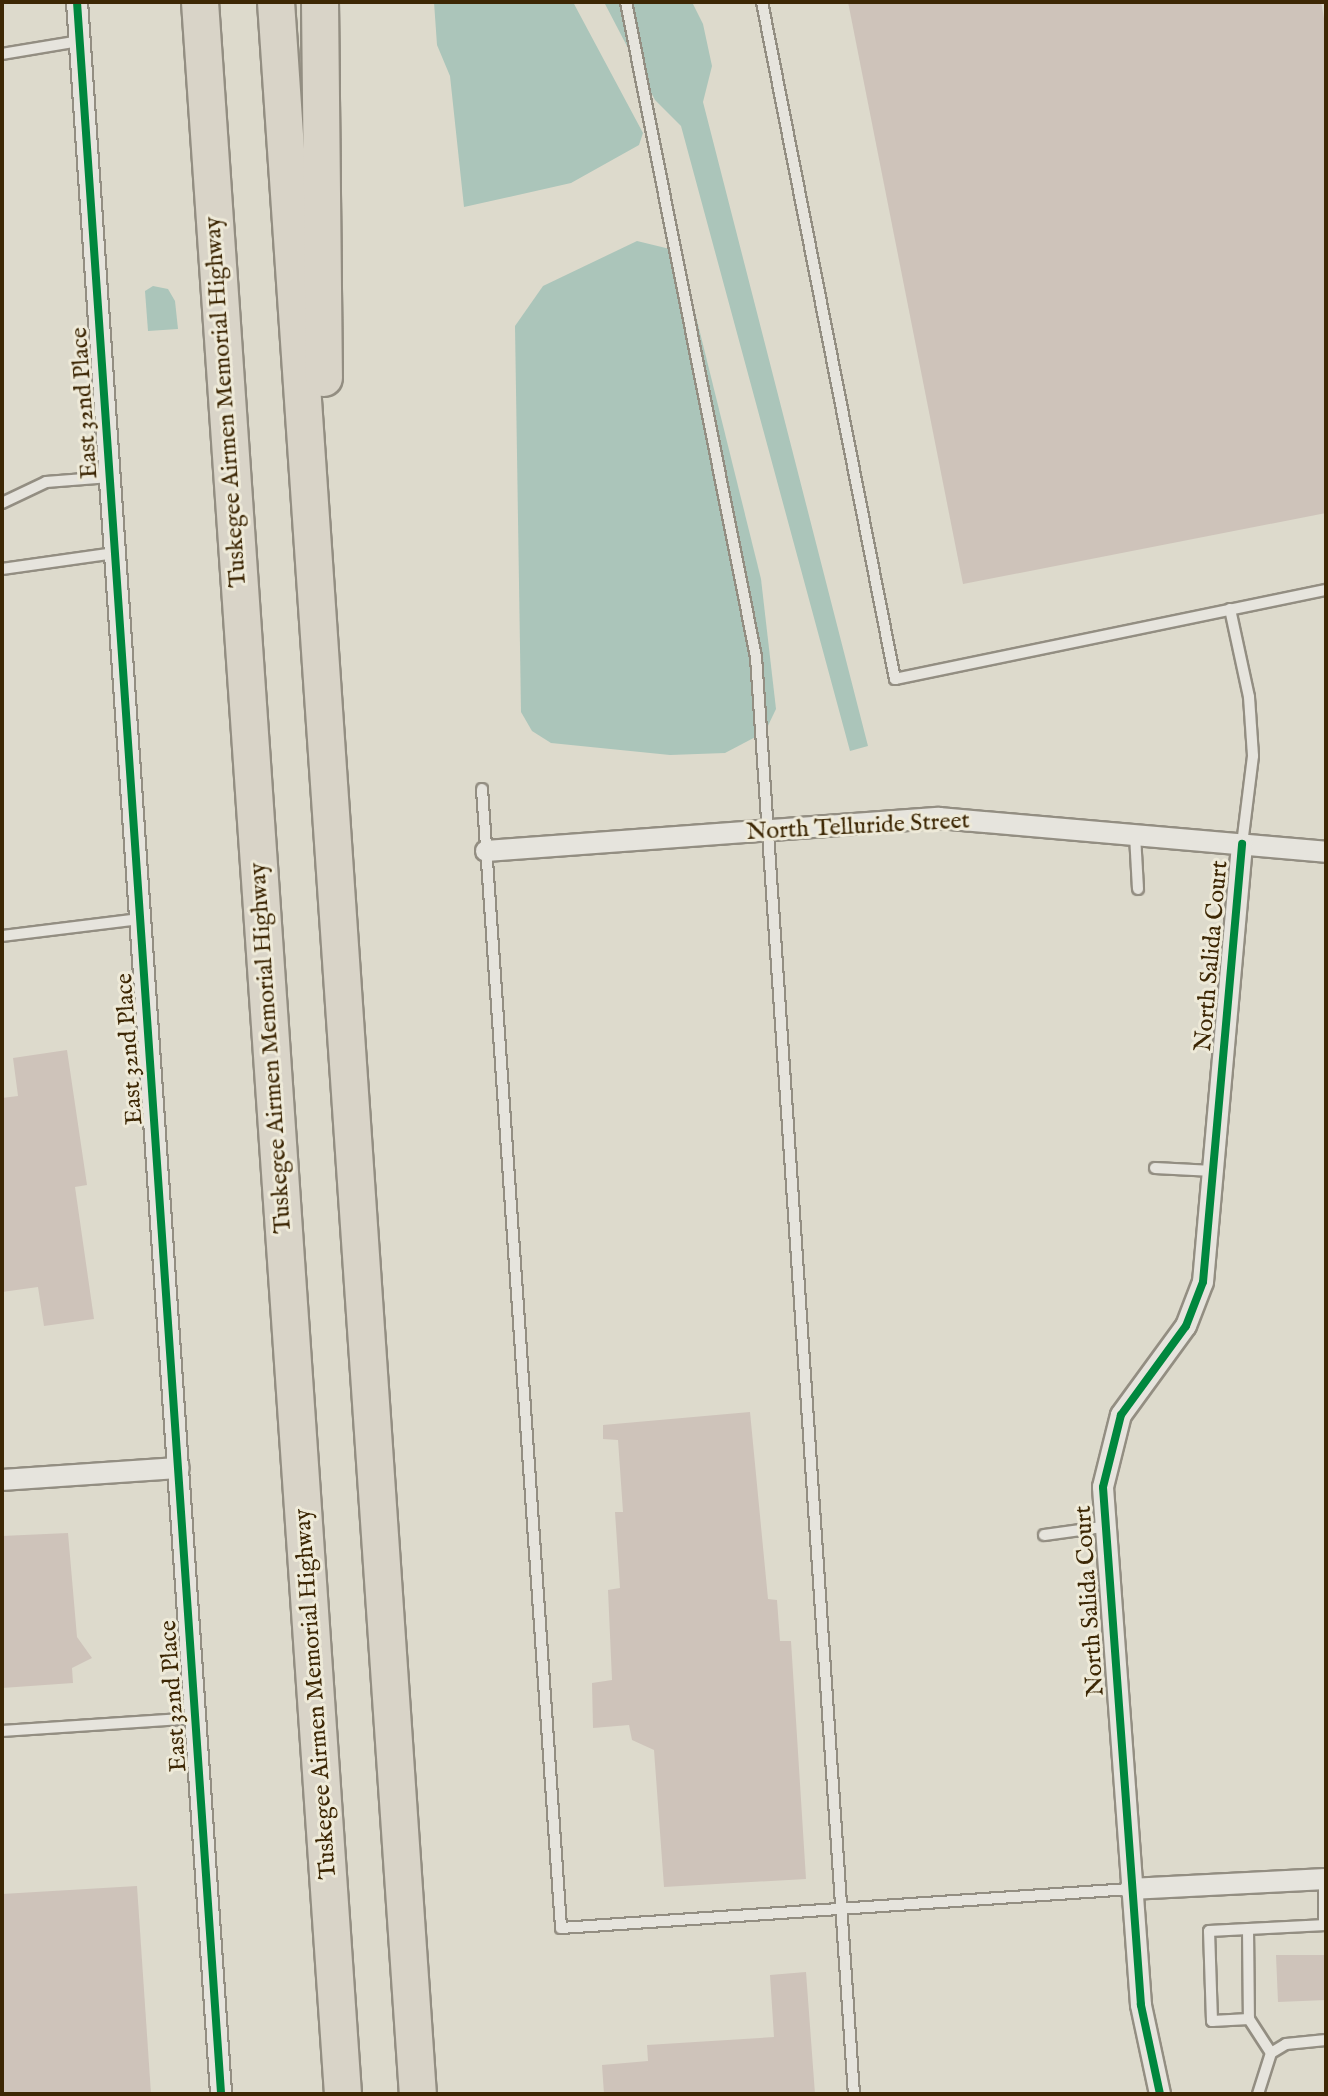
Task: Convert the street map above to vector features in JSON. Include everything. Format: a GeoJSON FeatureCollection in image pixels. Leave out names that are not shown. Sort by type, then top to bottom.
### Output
{"type":"FeatureCollection","features":[{"type":"Feature","properties":{"kind":"highway"},"geometry":{"type":"LineString","coordinates":[[178,2],[239,593]]}},
{"type":"Feature","properties":{"kind":"highway","name":"Tuskegee Airmen Memorial Highway"},"geometry":{"type":"LineString","coordinates":[[200,2],[343,2094]]}},
{"type":"Feature","properties":{"kind":"highway"},"geometry":{"type":"LineString","coordinates":[[276,2],[418,2094]]}},
{"type":"Feature","properties":{"kind":"highway"},"geometry":{"type":"LineString","coordinates":[[320,2],[328,752]]}},
{"type":"Feature","properties":{"kind":"street","name":"East 32nd Place"},"geometry":{"type":"LineString","coordinates":[[77,2],[221,2094]]}},
{"type":"Feature","properties":{"kind":"street","name":"North Telluride Street"},"geometry":{"type":"LineString","coordinates":[[486,851],[939,818],[1326,852]]}},
{"type":"Feature","properties":{"kind":"street","name":"North Salida Court"},"geometry":{"type":"LineString","coordinates":[[1160,2094],[1141,2005],[1102,1527],[1112,1434],[1196,1304],[1213,1171],[1242,844]]}},
{"type":"Feature","properties":{"kind":"street"},"geometry":{"type":"LineString","coordinates":[[2,1480],[179,1468]]}},
{"type":"Feature","properties":{"kind":"street"},"geometry":{"type":"LineString","coordinates":[[1130,1889],[1325,1879]]}},
{"type":"Feature","properties":{"kind":"lane"},"geometry":{"type":"LineString","coordinates":[[626,2],[745,581],[770,830],[854,2094]]}},
{"type":"Feature","properties":{"kind":"lane"},"geometry":{"type":"LineString","coordinates":[[762,2],[895,679],[1326,590]]}},
{"type":"Feature","properties":{"kind":"lane"},"geometry":{"type":"LineString","coordinates":[[2,54],[80,41]]}},
{"type":"Feature","properties":{"kind":"lane"},"geometry":{"type":"LineString","coordinates":[[2,503],[46,482],[110,477]]}},
{"type":"Feature","properties":{"kind":"lane"},"geometry":{"type":"LineString","coordinates":[[2,569],[115,553]]}},
{"type":"Feature","properties":{"kind":"lane"},"geometry":{"type":"LineString","coordinates":[[1230,609],[1249,697],[1253,756],[1242,844]]}},
{"type":"Feature","properties":{"kind":"lane"},"geometry":{"type":"LineString","coordinates":[[482,789],[561,1928],[1130,1889]]}},
{"type":"Feature","properties":{"kind":"lane"},"geometry":{"type":"LineString","coordinates":[[1135,835],[1138,889]]}},
{"type":"Feature","properties":{"kind":"lane"},"geometry":{"type":"LineString","coordinates":[[2,936],[141,919]]}},
{"type":"Feature","properties":{"kind":"lane"},"geometry":{"type":"LineString","coordinates":[[1155,1168],[1213,1171]]}},
{"type":"Feature","properties":{"kind":"lane"},"geometry":{"type":"LineString","coordinates":[[1044,1535],[1102,1527]]}},
{"type":"Feature","properties":{"kind":"lane"},"geometry":{"type":"LineString","coordinates":[[2,1731],[196,1718]]}},
{"type":"Feature","properties":{"kind":"lane"},"geometry":{"type":"LineString","coordinates":[[1249,2019],[1212,2021],[1209,1931],[1325,1925],[1325,1879]]}},
{"type":"Feature","properties":{"kind":"lane"},"geometry":{"type":"LineString","coordinates":[[1248,1929],[1249,2019],[1271,2053]]}},
{"type":"Feature","properties":{"kind":"lane"},"geometry":{"type":"LineString","coordinates":[[1258,2094],[1271,2053],[1286,2044],[1326,2040]]}},
{"type":"Feature","properties":{"kind":"shaded area"},"geometry":{"type":"Polygon","coordinates":[[[434,2],[573,2],[643,133],[639,145],[571,183],[464,207],[450,76],[437,45],[434,2]]]}},
{"type":"Feature","properties":{"kind":"shaded area"},"geometry":{"type":"Polygon","coordinates":[[[604,2],[692,2],[703,24],[712,66],[703,102],[868,746],[850,751],[681,126],[655,100],[604,2]]]}},
{"type":"Feature","properties":{"kind":"shaded area"},"geometry":{"type":"Polygon","coordinates":[[[637,241],[674,250],[685,272],[761,579],[776,709],[765,732],[725,753],[670,755],[551,743],[532,731],[521,712],[515,326],[543,286],[637,241]]]}},
{"type":"Feature","properties":{"kind":"shaded area"},"geometry":{"type":"Polygon","coordinates":[[[153,286],[168,289],[175,301],[178,329],[148,331],[145,291],[153,286]]]}},
{"type":"Feature","properties":{"kind":"building"},"geometry":{"type":"Polygon","coordinates":[[[848,2],[1321,2],[1326,29],[1326,513],[963,584],[848,2]]]}},
{"type":"Feature","properties":{"kind":"building"},"geometry":{"type":"Polygon","coordinates":[[[67,1050],[87,1185],[75,1187],[94,1319],[44,1326],[38,1287],[2,1292],[2,1098],[18,1096],[13,1058],[67,1050]]]}},
{"type":"Feature","properties":{"kind":"building"},"geometry":{"type":"Polygon","coordinates":[[[750,1412],[768,1599],[777,1600],[780,1641],[791,1641],[806,1879],[664,1887],[654,1750],[632,1740],[629,1725],[593,1728],[592,1683],[612,1680],[608,1590],[620,1588],[615,1512],[623,1512],[618,1440],[603,1439],[603,1425],[750,1412]]]}},
{"type":"Feature","properties":{"kind":"building"},"geometry":{"type":"Polygon","coordinates":[[[68,1533],[77,1637],[92,1658],[72,1668],[73,1683],[2,1688],[2,1536],[68,1533]]]}},
{"type":"Feature","properties":{"kind":"building"},"geometry":{"type":"Polygon","coordinates":[[[137,1886],[151,2094],[2,2094],[2,1894],[137,1886]]]}},
{"type":"Feature","properties":{"kind":"building"},"geometry":{"type":"Polygon","coordinates":[[[1276,1955],[1326,1955],[1326,2000],[1278,2002],[1276,1955]]]}},
{"type":"Feature","properties":{"kind":"building"},"geometry":{"type":"Polygon","coordinates":[[[806,1972],[815,2094],[604,2094],[602,2065],[648,2061],[647,2045],[774,2037],[770,1975],[806,1972]]]}},
{"type":"Feature","properties":{"kind":"cycle path"},"geometry":{"type":"LineString","coordinates":[[77,2],[221,2094]]}},
{"type":"Feature","properties":{"kind":"cycle path"},"geometry":{"type":"LineString","coordinates":[[1160,2094],[1141,2005],[1103,1487],[1121,1415],[1186,1326],[1203,1282],[1242,844]]}}]}
